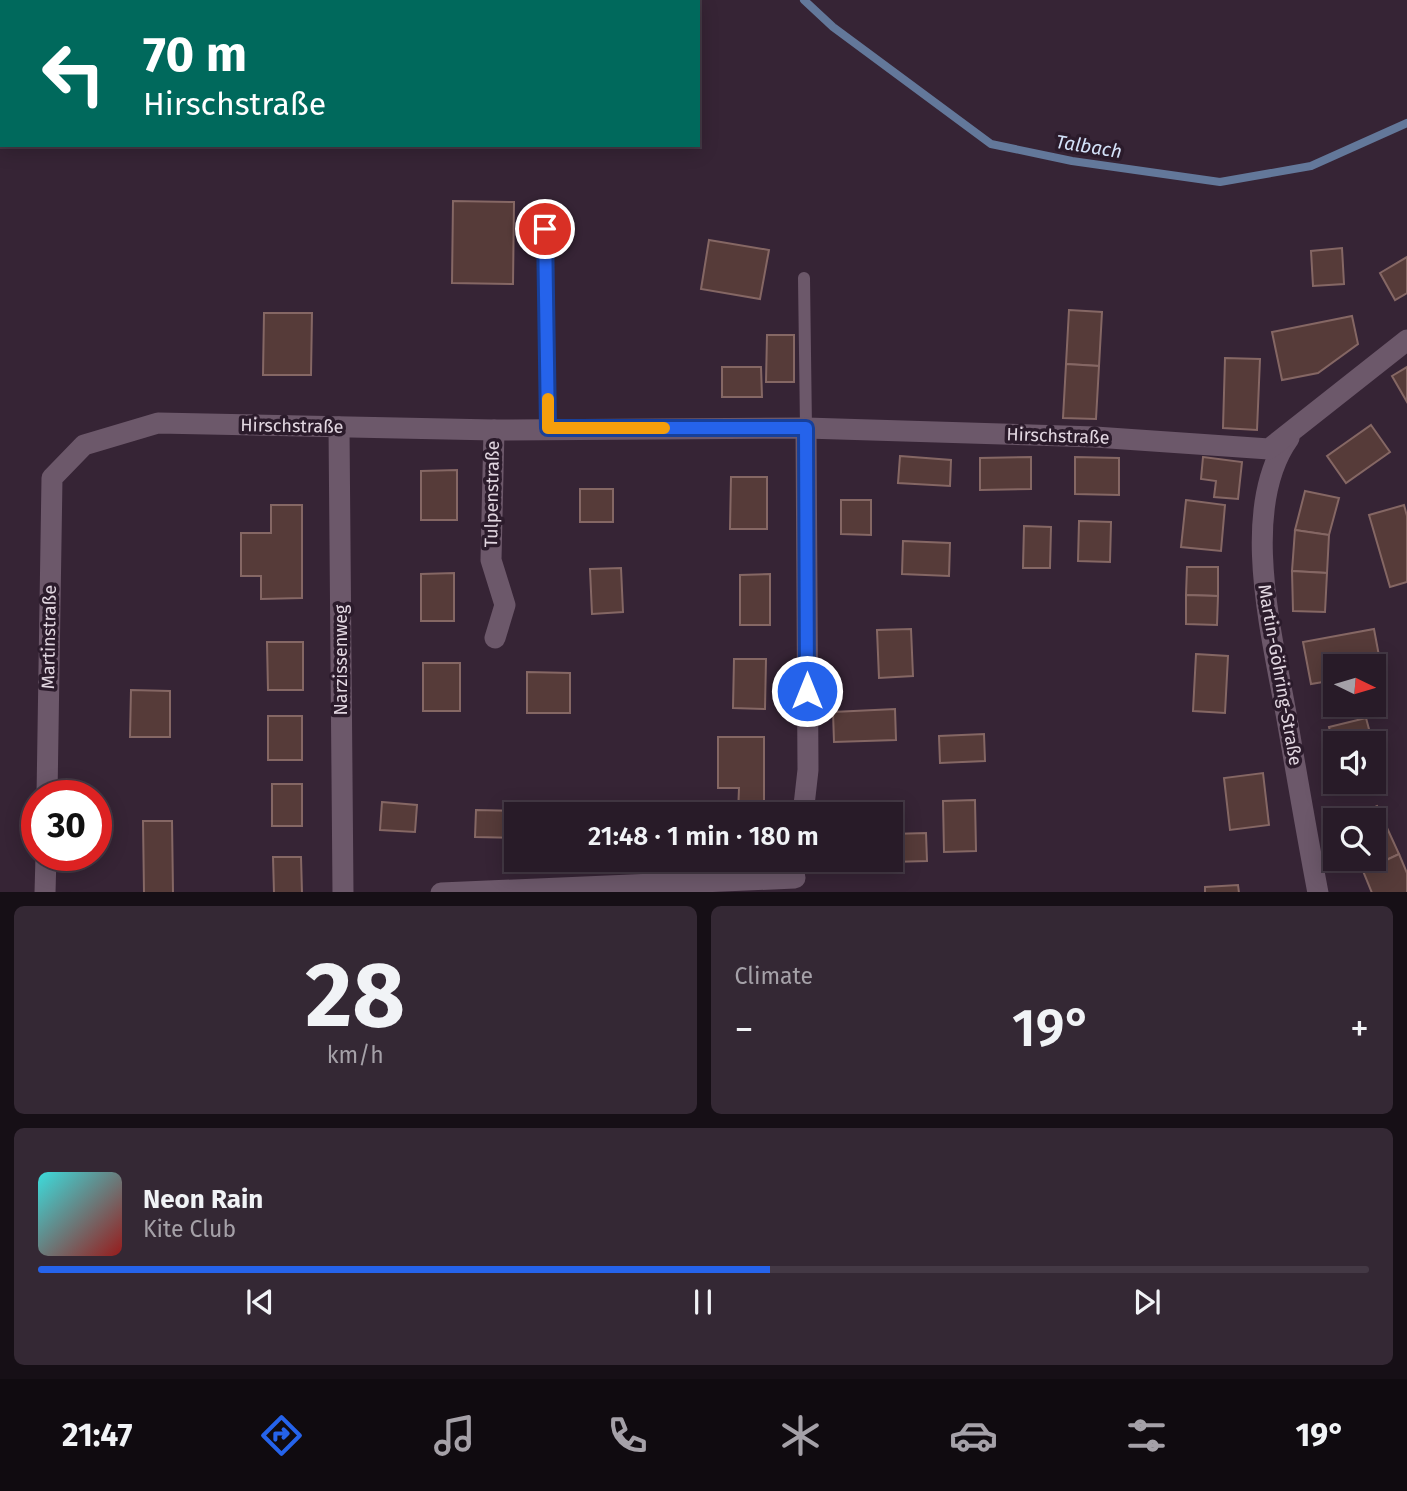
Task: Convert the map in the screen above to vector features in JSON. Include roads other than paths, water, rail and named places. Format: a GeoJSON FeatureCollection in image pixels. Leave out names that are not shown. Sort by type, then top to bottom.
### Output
{"type":"FeatureCollection","features":[{"type":"Feature","properties":{"kind":"street","name":"Hirschstraße"},"geometry":{"type":"LineString","coordinates":[[52,478],[85,445],[158,423],[494,430],[806,428],[1095,437],[1269,449],[1407,340]]}},
{"type":"Feature","properties":{"kind":"street","name":"Martin-Göhring-Straße"},"geometry":{"type":"LineString","coordinates":[[1300,422],[1276,460],[1264,499],[1263,585],[1318,892]]}},
{"type":"Feature","properties":{"kind":"street","name":"Narzissenweg"},"geometry":{"type":"LineString","coordinates":[[340,427],[343,892]]}},
{"type":"Feature","properties":{"kind":"street"},"geometry":{"type":"LineString","coordinates":[[804,802],[808,770],[806,428]]}},
{"type":"Feature","properties":{"kind":"street","name":"Tulpenstraße"},"geometry":{"type":"LineString","coordinates":[[494,430],[491,560],[505,605],[495,638]]}},
{"type":"Feature","properties":{"kind":"street","name":"Martinstraße"},"geometry":{"type":"LineString","coordinates":[[47,780],[52,478]]}},
{"type":"Feature","properties":{"kind":"street"},"geometry":{"type":"LineString","coordinates":[[45,892],[46,871]]}},
{"type":"Feature","properties":{"kind":"street"},"geometry":{"type":"LineString","coordinates":[[441,892],[796,877]]}},
{"type":"Feature","properties":{"kind":"lane"},"geometry":{"type":"LineString","coordinates":[[545,229],[548,428]]}},
{"type":"Feature","properties":{"kind":"lane"},"geometry":{"type":"LineString","coordinates":[[804,278],[806,428]]}},
{"type":"Feature","properties":{"kind":"waterway","name":"Talbach"},"geometry":{"type":"LineString","coordinates":[[804,0],[833,27],[991,144],[1072,161],[1220,182],[1311,166],[1407,123]]}}]}
